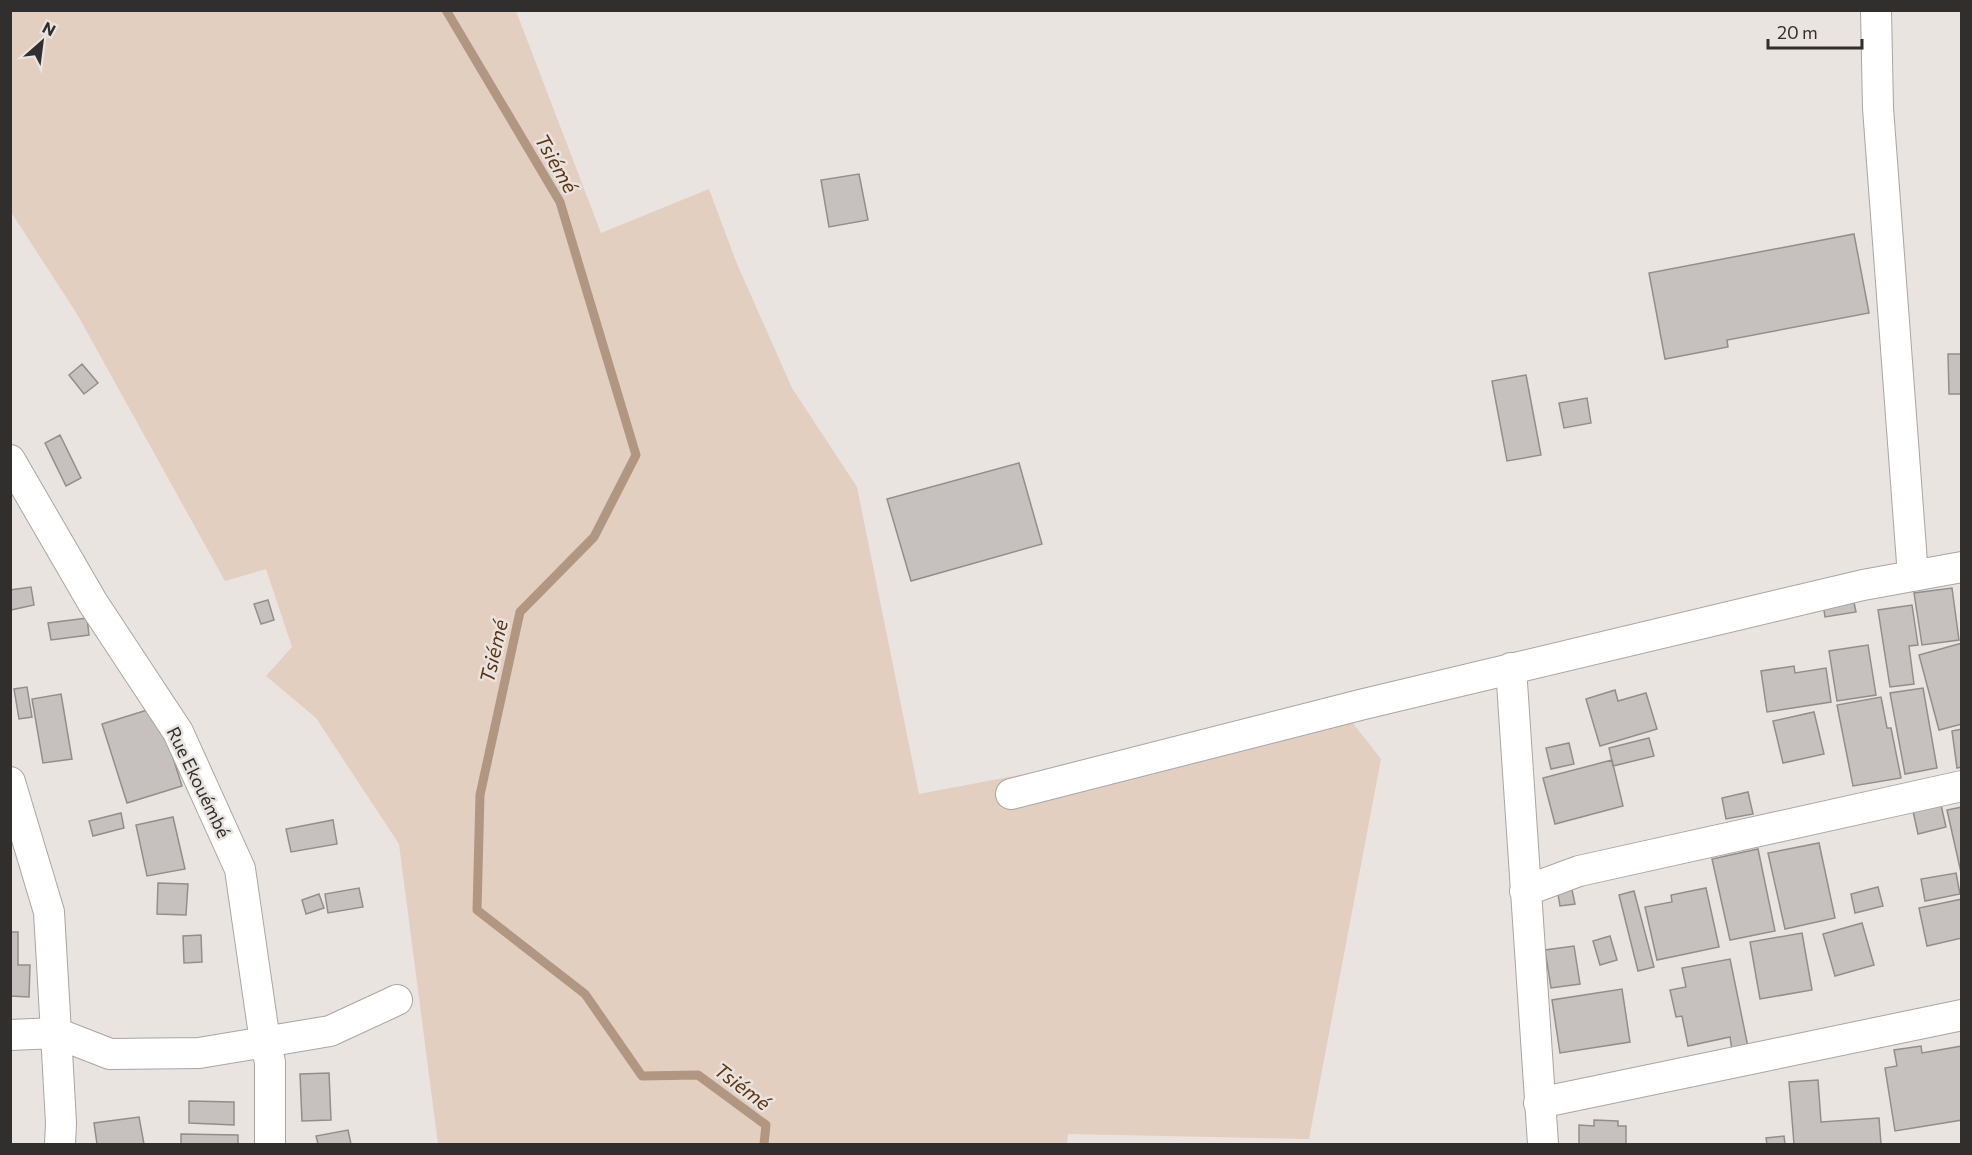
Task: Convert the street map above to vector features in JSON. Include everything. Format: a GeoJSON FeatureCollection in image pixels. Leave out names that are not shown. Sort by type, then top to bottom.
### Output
{"type":"FeatureCollection","features":[{"type":"Feature","properties":{"kind":"street"},"geometry":{"type":"LineString","coordinates":[[1876,10],[1878,108],[1913,576]]}},
{"type":"Feature","properties":{"kind":"street","name":"Rue Ekouémbé"},"geometry":{"type":"LineString","coordinates":[[10,460],[93,603],[178,732],[240,869],[265,1042],[270,1062],[270,1144]]}},
{"type":"Feature","properties":{"kind":"street"},"geometry":{"type":"LineString","coordinates":[[1011,794],[1511,668],[1863,585],[1962,567]]}},
{"type":"Feature","properties":{"kind":"street"},"geometry":{"type":"LineString","coordinates":[[1511,668],[1543,1144]]}},
{"type":"Feature","properties":{"kind":"street"},"geometry":{"type":"LineString","coordinates":[[10,782],[49,912],[61,1123],[60,1144]]}},
{"type":"Feature","properties":{"kind":"street"},"geometry":{"type":"LineString","coordinates":[[1525,891],[1579,871],[1962,786]]}},
{"type":"Feature","properties":{"kind":"street"},"geometry":{"type":"LineString","coordinates":[[10,1035],[56,1033],[110,1054],[199,1053],[330,1031],[397,1000]]}},
{"type":"Feature","properties":{"kind":"street"},"geometry":{"type":"LineString","coordinates":[[1539,1103],[1962,1015]]}},
{"type":"Feature","properties":{"kind":"shaded area"},"geometry":{"type":"Polygon","coordinates":[[[11,11],[516,11],[601,233],[709,189],[737,264],[792,388],[857,487],[919,794],[1345,713],[1381,759],[1309,1139],[1068,1134],[1067,1144],[438,1144],[399,844],[316,718],[266,676],[292,647],[266,569],[225,581],[77,314],[11,212],[11,11]]]}},
{"type":"Feature","properties":{"kind":"building"},"geometry":{"type":"Polygon","coordinates":[[[859,174],[868,220],[829,227],[821,180],[859,174]]]}},
{"type":"Feature","properties":{"kind":"building"},"geometry":{"type":"Polygon","coordinates":[[[1854,234],[1869,313],[1727,340],[1728,347],[1665,359],[1649,273],[1854,234]]]}},
{"type":"Feature","properties":{"kind":"building"},"geometry":{"type":"Polygon","coordinates":[[[1948,354],[1962,354],[1962,394],[1949,394],[1948,354]]]}},
{"type":"Feature","properties":{"kind":"building"},"geometry":{"type":"Polygon","coordinates":[[[82,364],[98,383],[84,394],[69,375],[82,364]]]}},
{"type":"Feature","properties":{"kind":"building"},"geometry":{"type":"Polygon","coordinates":[[[1526,375],[1541,455],[1507,461],[1492,381],[1526,375]]]}},
{"type":"Feature","properties":{"kind":"building"},"geometry":{"type":"Polygon","coordinates":[[[1587,398],[1591,423],[1564,428],[1559,403],[1587,398]]]}},
{"type":"Feature","properties":{"kind":"building"},"geometry":{"type":"Polygon","coordinates":[[[60,435],[81,478],[66,486],[45,443],[60,435]]]}},
{"type":"Feature","properties":{"kind":"building"},"geometry":{"type":"Polygon","coordinates":[[[1019,463],[1042,544],[911,581],[887,499],[1019,463]]]}},
{"type":"Feature","properties":{"kind":"building"},"geometry":{"type":"Polygon","coordinates":[[[31,587],[34,605],[11,610],[10,590],[31,587]]]}},
{"type":"Feature","properties":{"kind":"building"},"geometry":{"type":"Polygon","coordinates":[[[1952,588],[1959,640],[1922,645],[1914,593],[1952,588]]]}},
{"type":"Feature","properties":{"kind":"building"},"geometry":{"type":"Polygon","coordinates":[[[1853,598],[1856,612],[1825,617],[1823,603],[1853,598]]]}},
{"type":"Feature","properties":{"kind":"building"},"geometry":{"type":"Polygon","coordinates":[[[268,600],[274,620],[261,624],[254,604],[268,600]]]}},
{"type":"Feature","properties":{"kind":"building"},"geometry":{"type":"Polygon","coordinates":[[[1912,605],[1918,645],[1909,646],[1914,684],[1890,687],[1878,610],[1912,605]]]}},
{"type":"Feature","properties":{"kind":"building"},"geometry":{"type":"Polygon","coordinates":[[[87,618],[89,635],[51,640],[48,623],[87,618]]]}},
{"type":"Feature","properties":{"kind":"building"},"geometry":{"type":"Polygon","coordinates":[[[1962,643],[1962,724],[1939,730],[1919,655],[1962,643]]]}},
{"type":"Feature","properties":{"kind":"building"},"geometry":{"type":"Polygon","coordinates":[[[1868,645],[1876,695],[1837,701],[1829,651],[1868,645]]]}},
{"type":"Feature","properties":{"kind":"building"},"geometry":{"type":"Polygon","coordinates":[[[1794,666],[1795,673],[1826,668],[1831,702],[1767,712],[1761,671],[1794,666]]]}},
{"type":"Feature","properties":{"kind":"building"},"geometry":{"type":"Polygon","coordinates":[[[27,687],[32,717],[19,719],[14,689],[27,687]]]}},
{"type":"Feature","properties":{"kind":"building"},"geometry":{"type":"Polygon","coordinates":[[[1923,688],[1937,768],[1905,774],[1890,693],[1923,688]]]}},
{"type":"Feature","properties":{"kind":"building"},"geometry":{"type":"Polygon","coordinates":[[[1615,690],[1618,701],[1646,693],[1657,729],[1600,746],[1586,699],[1615,690]]]}},
{"type":"Feature","properties":{"kind":"building"},"geometry":{"type":"Polygon","coordinates":[[[61,694],[72,759],[43,763],[32,699],[61,694]]]}},
{"type":"Feature","properties":{"kind":"building"},"geometry":{"type":"Polygon","coordinates":[[[1881,697],[1887,728],[1891,728],[1901,778],[1853,786],[1837,705],[1881,697]]]}},
{"type":"Feature","properties":{"kind":"building"},"geometry":{"type":"Polygon","coordinates":[[[157,707],[182,786],[127,803],[102,724],[157,707]]]}},
{"type":"Feature","properties":{"kind":"building"},"geometry":{"type":"Polygon","coordinates":[[[1814,712],[1824,754],[1783,763],[1773,721],[1814,712]]]}},
{"type":"Feature","properties":{"kind":"building"},"geometry":{"type":"Polygon","coordinates":[[[1962,729],[1962,767],[1957,768],[1952,731],[1962,729]]]}},
{"type":"Feature","properties":{"kind":"building"},"geometry":{"type":"Polygon","coordinates":[[[1649,738],[1654,756],[1613,766],[1609,748],[1649,738]]]}},
{"type":"Feature","properties":{"kind":"building"},"geometry":{"type":"Polygon","coordinates":[[[1569,743],[1574,764],[1551,769],[1546,748],[1569,743]]]}},
{"type":"Feature","properties":{"kind":"building"},"geometry":{"type":"Polygon","coordinates":[[[1612,760],[1623,806],[1555,824],[1543,778],[1612,760]]]}},
{"type":"Feature","properties":{"kind":"building"},"geometry":{"type":"Polygon","coordinates":[[[1748,792],[1753,814],[1726,819],[1722,798],[1748,792]]]}},
{"type":"Feature","properties":{"kind":"building"},"geometry":{"type":"Polygon","coordinates":[[[1941,805],[1946,827],[1918,834],[1913,811],[1941,805]]]}},
{"type":"Feature","properties":{"kind":"building"},"geometry":{"type":"Polygon","coordinates":[[[1962,807],[1962,877],[1947,810],[1962,807]]]}},
{"type":"Feature","properties":{"kind":"building"},"geometry":{"type":"Polygon","coordinates":[[[121,813],[124,828],[93,836],[89,821],[121,813]]]}},
{"type":"Feature","properties":{"kind":"building"},"geometry":{"type":"Polygon","coordinates":[[[173,817],[185,869],[147,876],[136,825],[173,817]]]}},
{"type":"Feature","properties":{"kind":"building"},"geometry":{"type":"Polygon","coordinates":[[[333,820],[337,844],[291,852],[286,829],[333,820]]]}},
{"type":"Feature","properties":{"kind":"building"},"geometry":{"type":"Polygon","coordinates":[[[1819,843],[1835,918],[1785,929],[1768,853],[1819,843]]]}},
{"type":"Feature","properties":{"kind":"building"},"geometry":{"type":"Polygon","coordinates":[[[1758,849],[1775,931],[1730,940],[1712,859],[1758,849]]]}},
{"type":"Feature","properties":{"kind":"building"},"geometry":{"type":"Polygon","coordinates":[[[1956,873],[1960,894],[1925,901],[1921,879],[1956,873]]]}},
{"type":"Feature","properties":{"kind":"building"},"geometry":{"type":"Polygon","coordinates":[[[158,883],[188,884],[186,915],[157,914],[158,883]]]}},
{"type":"Feature","properties":{"kind":"building"},"geometry":{"type":"Polygon","coordinates":[[[1571,885],[1575,904],[1560,906],[1557,888],[1571,885]]]}},
{"type":"Feature","properties":{"kind":"building"},"geometry":{"type":"Polygon","coordinates":[[[1878,887],[1883,906],[1855,913],[1851,894],[1878,887]]]}},
{"type":"Feature","properties":{"kind":"building"},"geometry":{"type":"Polygon","coordinates":[[[359,888],[363,907],[328,913],[325,894],[359,888]]]}},
{"type":"Feature","properties":{"kind":"building"},"geometry":{"type":"Polygon","coordinates":[[[1706,888],[1719,947],[1657,960],[1645,907],[1672,902],[1671,895],[1706,888]]]}},
{"type":"Feature","properties":{"kind":"building"},"geometry":{"type":"Polygon","coordinates":[[[1634,891],[1654,967],[1638,971],[1619,895],[1634,891]]]}},
{"type":"Feature","properties":{"kind":"building"},"geometry":{"type":"Polygon","coordinates":[[[319,894],[324,908],[306,914],[302,900],[319,894]]]}},
{"type":"Feature","properties":{"kind":"building"},"geometry":{"type":"Polygon","coordinates":[[[1962,899],[1962,938],[1927,946],[1919,908],[1962,899]]]}},
{"type":"Feature","properties":{"kind":"building"},"geometry":{"type":"Polygon","coordinates":[[[1862,923],[1874,965],[1835,976],[1823,934],[1862,923]]]}},
{"type":"Feature","properties":{"kind":"building"},"geometry":{"type":"Polygon","coordinates":[[[10,932],[18,932],[18,965],[30,965],[29,997],[10,996],[10,932]]]}},
{"type":"Feature","properties":{"kind":"building"},"geometry":{"type":"Polygon","coordinates":[[[1802,933],[1812,990],[1760,999],[1750,942],[1802,933]]]}},
{"type":"Feature","properties":{"kind":"building"},"geometry":{"type":"Polygon","coordinates":[[[201,935],[202,962],[184,963],[183,936],[201,935]]]}},
{"type":"Feature","properties":{"kind":"building"},"geometry":{"type":"Polygon","coordinates":[[[1610,936],[1617,960],[1600,965],[1593,941],[1610,936]]]}},
{"type":"Feature","properties":{"kind":"building"},"geometry":{"type":"Polygon","coordinates":[[[1574,946],[1580,984],[1551,988],[1545,950],[1574,946]]]}},
{"type":"Feature","properties":{"kind":"building"},"geometry":{"type":"Polygon","coordinates":[[[1730,959],[1748,1047],[1732,1050],[1730,1037],[1688,1046],[1682,1016],[1676,1017],[1670,990],[1686,987],[1682,968],[1730,959]]]}},
{"type":"Feature","properties":{"kind":"building"},"geometry":{"type":"Polygon","coordinates":[[[1622,989],[1630,1042],[1560,1053],[1552,1000],[1622,989]]]}},
{"type":"Feature","properties":{"kind":"building"},"geometry":{"type":"Polygon","coordinates":[[[1921,1046],[1922,1053],[1962,1046],[1962,1120],[1895,1131],[1885,1068],[1897,1066],[1894,1050],[1921,1046]]]}},
{"type":"Feature","properties":{"kind":"building"},"geometry":{"type":"Polygon","coordinates":[[[329,1073],[331,1120],[302,1121],[300,1074],[329,1073]]]}},
{"type":"Feature","properties":{"kind":"building"},"geometry":{"type":"Polygon","coordinates":[[[1818,1080],[1821,1122],[1879,1118],[1881,1144],[1794,1144],[1789,1082],[1818,1080]]]}},
{"type":"Feature","properties":{"kind":"building"},"geometry":{"type":"Polygon","coordinates":[[[189,1101],[234,1102],[234,1125],[189,1123],[189,1101]]]}},
{"type":"Feature","properties":{"kind":"building"},"geometry":{"type":"Polygon","coordinates":[[[139,1117],[144,1144],[97,1144],[94,1123],[139,1117]]]}},
{"type":"Feature","properties":{"kind":"building"},"geometry":{"type":"Polygon","coordinates":[[[1594,1120],[1618,1121],[1618,1126],[1626,1126],[1626,1144],[1579,1144],[1579,1125],[1594,1126],[1594,1120]]]}},
{"type":"Feature","properties":{"kind":"building"},"geometry":{"type":"Polygon","coordinates":[[[348,1130],[351,1144],[318,1144],[316,1136],[348,1130]]]}},
{"type":"Feature","properties":{"kind":"building"},"geometry":{"type":"Polygon","coordinates":[[[181,1134],[238,1135],[238,1144],[181,1144],[181,1134]]]}},
{"type":"Feature","properties":{"kind":"building"},"geometry":{"type":"Polygon","coordinates":[[[1784,1136],[1785,1144],[1767,1144],[1766,1138],[1784,1136]]]}},
{"type":"Feature","properties":{"kind":"waterway","name":"Tsiémé"},"geometry":{"type":"LineString","coordinates":[[446,10],[560,202],[636,455],[594,537],[520,612],[480,795],[477,910],[585,994],[642,1076],[698,1075],[766,1125],[764,1144]]}}]}
